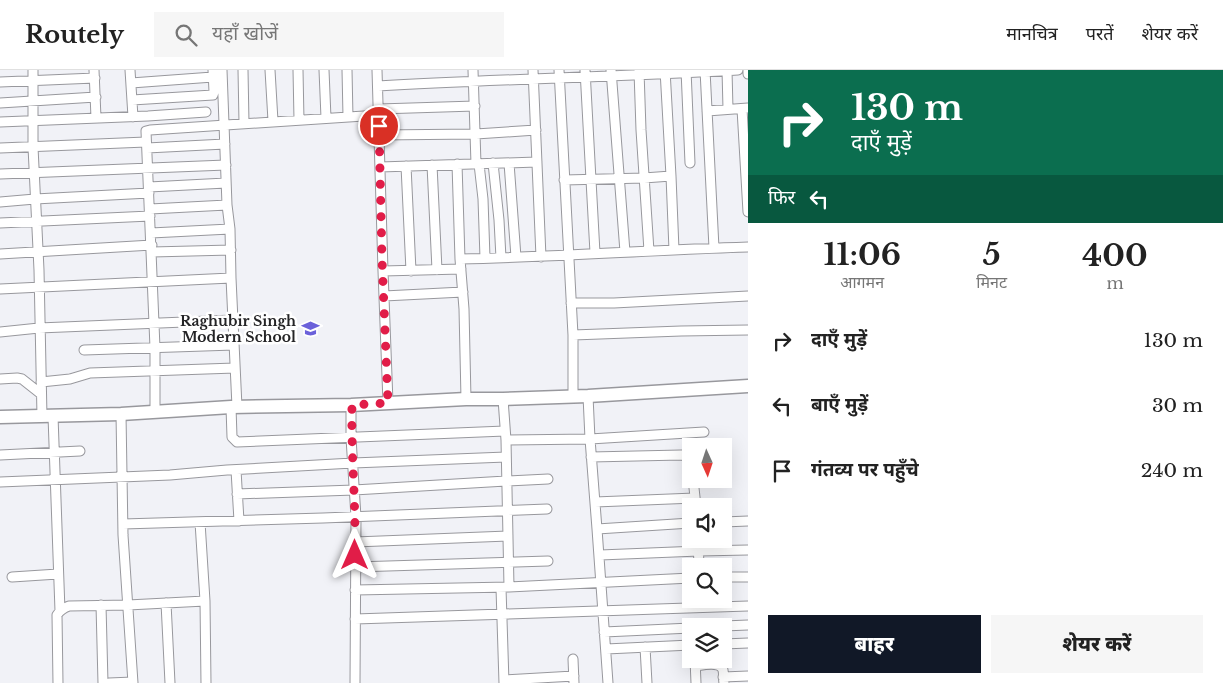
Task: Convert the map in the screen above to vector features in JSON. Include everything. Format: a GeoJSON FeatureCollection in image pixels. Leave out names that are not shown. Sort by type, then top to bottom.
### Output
{"type":"FeatureCollection","features":[{"type":"Feature","properties":{"kind":"street"},"geometry":{"type":"LineString","coordinates":[[33,70],[33,147],[37,221],[41,394],[54,452],[60,611]]}},
{"type":"Feature","properties":{"kind":"street"},"geometry":{"type":"LineString","coordinates":[[130,70],[133,117]]}},
{"type":"Feature","properties":{"kind":"street"},"geometry":{"type":"LineString","coordinates":[[222,70],[235,368],[232,437],[236,442],[506,436],[590,438],[704,432]]}},
{"type":"Feature","properties":{"kind":"street"},"geometry":{"type":"LineString","coordinates":[[242,70],[244,123]]}},
{"type":"Feature","properties":{"kind":"street"},"geometry":{"type":"LineString","coordinates":[[270,70],[273,122]]}},
{"type":"Feature","properties":{"kind":"street"},"geometry":{"type":"LineString","coordinates":[[298,70],[299,120]]}},
{"type":"Feature","properties":{"kind":"street"},"geometry":{"type":"LineString","coordinates":[[324,70],[326,118]]}},
{"type":"Feature","properties":{"kind":"street"},"geometry":{"type":"LineString","coordinates":[[347,70],[348,117]]}},
{"type":"Feature","properties":{"kind":"street"},"geometry":{"type":"LineString","coordinates":[[377,70],[388,403]]}},
{"type":"Feature","properties":{"kind":"street"},"geometry":{"type":"LineString","coordinates":[[473,70],[478,164],[483,199],[485,258]]}},
{"type":"Feature","properties":{"kind":"street"},"geometry":{"type":"LineString","coordinates":[[727,70],[728,109]]}},
{"type":"Feature","properties":{"kind":"street"},"geometry":{"type":"LineString","coordinates":[[378,86],[533,74],[738,70]]}},
{"type":"Feature","properties":{"kind":"street"},"geometry":{"type":"LineString","coordinates":[[705,71],[714,248]]}},
{"type":"Feature","properties":{"kind":"street"},"geometry":{"type":"LineString","coordinates":[[639,72],[649,251]]}},
{"type":"Feature","properties":{"kind":"street"},"geometry":{"type":"LineString","coordinates":[[665,72],[674,250]]}},
{"type":"Feature","properties":{"kind":"street"},"geometry":{"type":"LineString","coordinates":[[686,72],[690,163]]}},
{"type":"Feature","properties":{"kind":"street"},"geometry":{"type":"LineString","coordinates":[[585,73],[595,254]]}},
{"type":"Feature","properties":{"kind":"street"},"geometry":{"type":"LineString","coordinates":[[611,73],[625,252]]}},
{"type":"Feature","properties":{"kind":"street"},"geometry":{"type":"LineString","coordinates":[[0,82],[34,81],[94,74],[96,118]]}},
{"type":"Feature","properties":{"kind":"street"},"geometry":{"type":"LineString","coordinates":[[131,83],[213,74],[213,94],[132,100]]}},
{"type":"Feature","properties":{"kind":"street"},"geometry":{"type":"LineString","coordinates":[[533,74],[541,256]]}},
{"type":"Feature","properties":{"kind":"street"},"geometry":{"type":"LineString","coordinates":[[559,74],[573,335],[573,396]]}},
{"type":"Feature","properties":{"kind":"street"},"geometry":{"type":"LineString","coordinates":[[0,103],[96,97]]}},
{"type":"Feature","properties":{"kind":"street"},"geometry":{"type":"LineString","coordinates":[[155,412],[152,249],[146,145],[146,133],[148,130],[348,117],[379,112],[475,106]]}},
{"type":"Feature","properties":{"kind":"street"},"geometry":{"type":"LineString","coordinates":[[707,111],[745,108],[748,212]]}},
{"type":"Feature","properties":{"kind":"street"},"geometry":{"type":"LineString","coordinates":[[0,122],[206,112]]}},
{"type":"Feature","properties":{"kind":"street"},"geometry":{"type":"LineString","coordinates":[[379,135],[476,134],[536,130]]}},
{"type":"Feature","properties":{"kind":"street"},"geometry":{"type":"LineString","coordinates":[[0,148],[225,144]]}},
{"type":"Feature","properties":{"kind":"street"},"geometry":{"type":"LineString","coordinates":[[380,167],[537,162]]}},
{"type":"Feature","properties":{"kind":"street"},"geometry":{"type":"LineString","coordinates":[[493,163],[501,258]]}},
{"type":"Feature","properties":{"kind":"street"},"geometry":{"type":"LineString","coordinates":[[510,163],[516,257]]}},
{"type":"Feature","properties":{"kind":"street"},"geometry":{"type":"LineString","coordinates":[[457,164],[466,399]]}},
{"type":"Feature","properties":{"kind":"street"},"geometry":{"type":"LineString","coordinates":[[0,174],[226,165]]}},
{"type":"Feature","properties":{"kind":"street"},"geometry":{"type":"LineString","coordinates":[[432,165],[437,270]]}},
{"type":"Feature","properties":{"kind":"street"},"geometry":{"type":"LineString","coordinates":[[406,166],[411,271]]}},
{"type":"Feature","properties":{"kind":"street"},"geometry":{"type":"LineString","coordinates":[[564,180],[671,176]]}},
{"type":"Feature","properties":{"kind":"street"},"geometry":{"type":"LineString","coordinates":[[0,202],[226,183]]}},
{"type":"Feature","properties":{"kind":"street"},"geometry":{"type":"LineString","coordinates":[[0,223],[150,213],[227,205]]}},
{"type":"Feature","properties":{"kind":"street"},"geometry":{"type":"LineString","coordinates":[[151,233],[230,229]]}},
{"type":"Feature","properties":{"kind":"street"},"geometry":{"type":"LineString","coordinates":[[460,259],[568,256],[748,246]]}},
{"type":"Feature","properties":{"kind":"street"},"geometry":{"type":"LineString","coordinates":[[0,254],[152,249],[231,250]]}},
{"type":"Feature","properties":{"kind":"street"},"geometry":{"type":"LineString","coordinates":[[383,271],[461,269]]}},
{"type":"Feature","properties":{"kind":"street"},"geometry":{"type":"LineString","coordinates":[[0,289],[231,278]]}},
{"type":"Feature","properties":{"kind":"street"},"geometry":{"type":"LineString","coordinates":[[384,296],[463,292]]}},
{"type":"Feature","properties":{"kind":"street"},"geometry":{"type":"LineString","coordinates":[[571,304],[748,296]]}},
{"type":"Feature","properties":{"kind":"street"},"geometry":{"type":"LineString","coordinates":[[0,332],[40,328],[233,320]]}},
{"type":"Feature","properties":{"kind":"street"},"geometry":{"type":"LineString","coordinates":[[573,335],[748,330]]}},
{"type":"Feature","properties":{"kind":"street"},"geometry":{"type":"LineString","coordinates":[[84,350],[234,345]]}},
{"type":"Feature","properties":{"kind":"street"},"geometry":{"type":"LineString","coordinates":[[41,382],[70,379],[90,373],[235,368]]}},
{"type":"Feature","properties":{"kind":"street"},"geometry":{"type":"LineString","coordinates":[[0,379],[22,379],[41,394]]}},
{"type":"Feature","properties":{"kind":"street"},"geometry":{"type":"LineString","coordinates":[[0,417],[47,417],[234,407],[352,405],[466,399],[588,396],[748,386]]}},
{"type":"Feature","properties":{"kind":"street"},"geometry":{"type":"LineString","coordinates":[[588,396],[608,683]]}},
{"type":"Feature","properties":{"kind":"street"},"geometry":{"type":"LineString","coordinates":[[504,399],[508,536],[508,562],[502,614],[504,682],[574,680],[573,660]]}},
{"type":"Feature","properties":{"kind":"street"},"geometry":{"type":"LineString","coordinates":[[352,405],[351,438],[356,517],[355,683]]}},
{"type":"Feature","properties":{"kind":"street"},"geometry":{"type":"LineString","coordinates":[[108,683],[133,682],[123,524],[121,414]]}},
{"type":"Feature","properties":{"kind":"street"},"geometry":{"type":"LineString","coordinates":[[0,455],[80,451]]}},
{"type":"Feature","properties":{"kind":"street"},"geometry":{"type":"LineString","coordinates":[[591,457],[682,455]]}},
{"type":"Feature","properties":{"kind":"street"},"geometry":{"type":"LineString","coordinates":[[0,482],[170,475],[353,463],[506,457]]}},
{"type":"Feature","properties":{"kind":"street"},"geometry":{"type":"LineString","coordinates":[[236,470],[239,521]]}},
{"type":"Feature","properties":{"kind":"street"},"geometry":{"type":"LineString","coordinates":[[237,494],[354,490],[548,479]]}},
{"type":"Feature","properties":{"kind":"street"},"geometry":{"type":"LineString","coordinates":[[595,502],[682,502]]}},
{"type":"Feature","properties":{"kind":"street"},"geometry":{"type":"LineString","coordinates":[[123,524],[547,509]]}},
{"type":"Feature","properties":{"kind":"street"},"geometry":{"type":"LineString","coordinates":[[732,522],[748,521]]}},
{"type":"Feature","properties":{"kind":"street"},"geometry":{"type":"LineString","coordinates":[[200,522],[205,601],[206,683]]}},
{"type":"Feature","properties":{"kind":"street"},"geometry":{"type":"LineString","coordinates":[[597,529],[682,524]]}},
{"type":"Feature","properties":{"kind":"street"},"geometry":{"type":"LineString","coordinates":[[356,542],[508,536]]}},
{"type":"Feature","properties":{"kind":"street"},"geometry":{"type":"LineString","coordinates":[[600,555],[699,550],[748,550]]}},
{"type":"Feature","properties":{"kind":"street"},"geometry":{"type":"LineString","coordinates":[[699,550],[699,558]]}},
{"type":"Feature","properties":{"kind":"street"},"geometry":{"type":"LineString","coordinates":[[355,567],[548,561]]}},
{"type":"Feature","properties":{"kind":"street"},"geometry":{"type":"LineString","coordinates":[[12,577],[58,574]]}},
{"type":"Feature","properties":{"kind":"street"},"geometry":{"type":"LineString","coordinates":[[732,577],[748,577]]}},
{"type":"Feature","properties":{"kind":"street"},"geometry":{"type":"LineString","coordinates":[[355,590],[505,588],[682,578]]}},
{"type":"Feature","properties":{"kind":"street"},"geometry":{"type":"LineString","coordinates":[[58,683],[57,615],[64,608],[69,606],[205,601]]}},
{"type":"Feature","properties":{"kind":"street"},"geometry":{"type":"LineString","coordinates":[[166,603],[170,683]]}},
{"type":"Feature","properties":{"kind":"street"},"geometry":{"type":"LineString","coordinates":[[355,619],[603,611],[682,604]]}},
{"type":"Feature","properties":{"kind":"street"},"geometry":{"type":"LineString","coordinates":[[101,605],[104,683]]}},
{"type":"Feature","properties":{"kind":"street"},"geometry":{"type":"LineString","coordinates":[[732,605],[748,606]]}},
{"type":"Feature","properties":{"kind":"street"},"geometry":{"type":"LineString","coordinates":[[732,626],[748,625]]}},
{"type":"Feature","properties":{"kind":"street"},"geometry":{"type":"LineString","coordinates":[[604,632],[682,628]]}},
{"type":"Feature","properties":{"kind":"street"},"geometry":{"type":"LineString","coordinates":[[732,644],[748,643]]}},
{"type":"Feature","properties":{"kind":"street"},"geometry":{"type":"LineString","coordinates":[[606,649],[682,645]]}},
{"type":"Feature","properties":{"kind":"street"},"geometry":{"type":"LineString","coordinates":[[645,647],[647,683]]}},
{"type":"Feature","properties":{"kind":"street"},"geometry":{"type":"LineString","coordinates":[[695,668],[696,683]]}},
{"type":"Feature","properties":{"kind":"street"},"geometry":{"type":"LineString","coordinates":[[723,680],[748,676]]}},
{"type":"Feature","properties":{"kind":"place","name":"Raghubir Singh Modern School"},"geometry":{"type":"Point","coordinates":[310,329]}},
{"type":"Feature","properties":{"kind":"route"},"geometry":{"type":"LineString","coordinates":[[355,555],[356,517],[351,438],[352,405],[388,403],[379,126]]}}]}
